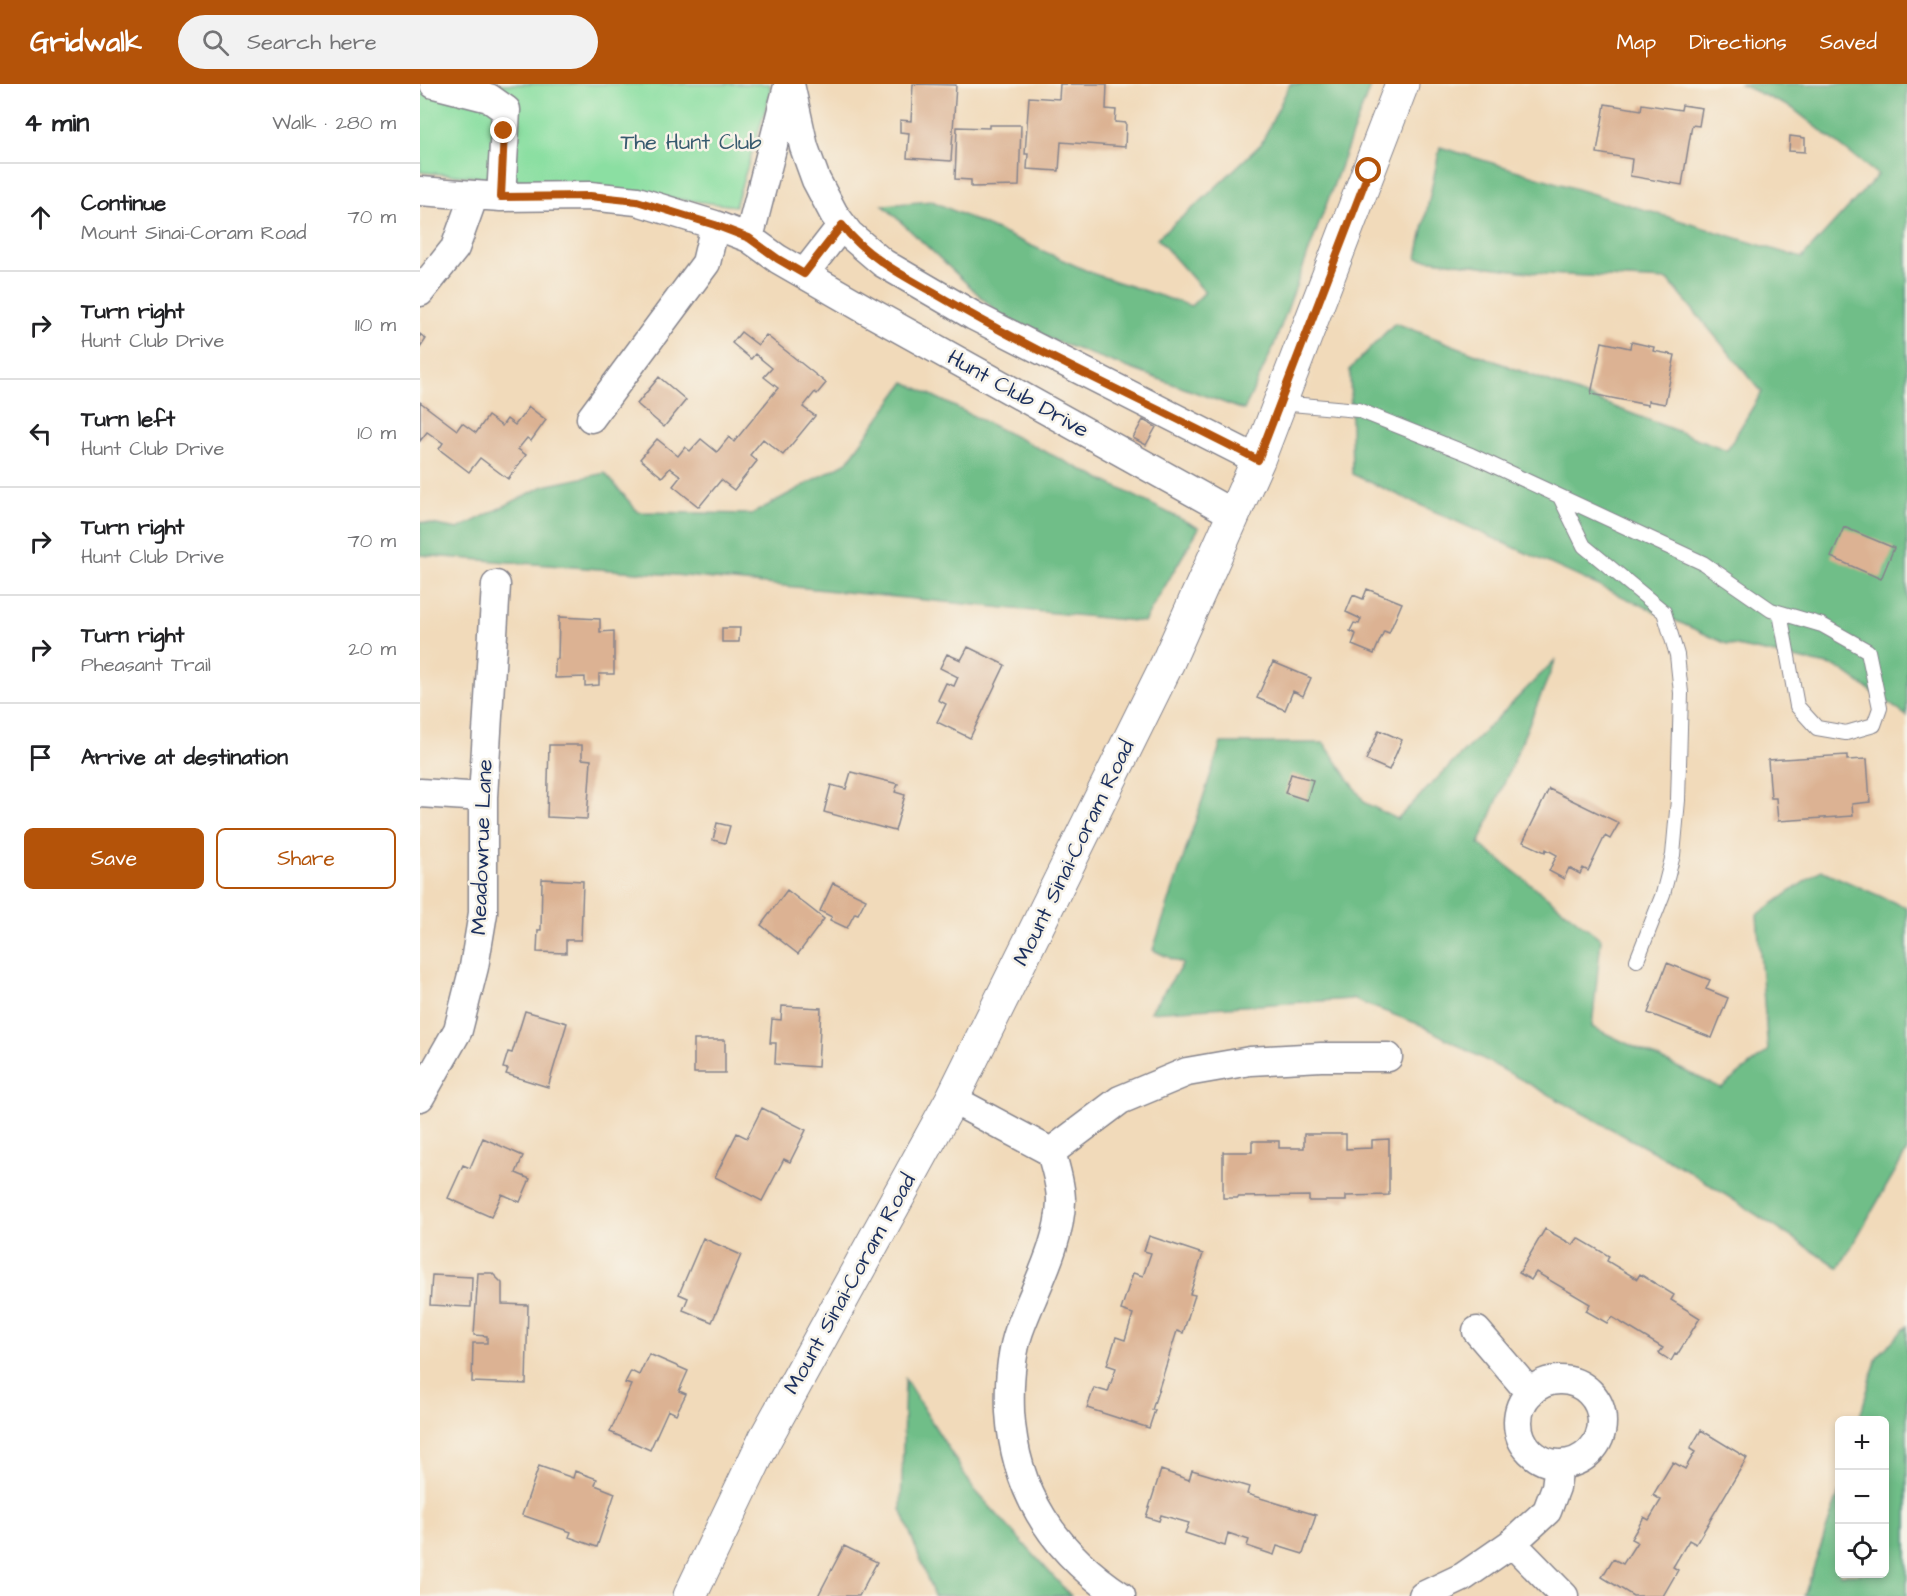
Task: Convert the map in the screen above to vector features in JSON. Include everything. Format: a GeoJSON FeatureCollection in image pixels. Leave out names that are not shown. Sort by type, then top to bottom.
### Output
{"type":"FeatureCollection","features":[{"type":"Feature","properties":{"kind":"main road","name":"Mount Sinai-Coram Road"},"geometry":{"type":"LineString","coordinates":[[690,1596],[765,1438],[952,1099],[1167,664],[1258,460],[1402,84]]}},
{"type":"Feature","properties":{"kind":"street"},"geometry":{"type":"LineString","coordinates":[[420,292],[455,248],[488,196],[506,111],[489,98],[434,84]]}},
{"type":"Feature","properties":{"kind":"street","name":"Hunt Club Drive"},"geometry":{"type":"LineString","coordinates":[[790,84],[804,147],[816,180],[834,214],[849,234],[883,263],[974,316],[1258,460]]}},
{"type":"Feature","properties":{"kind":"street","name":"Hunt Club Drive"},"geometry":{"type":"LineString","coordinates":[[749,238],[790,84]]}},
{"type":"Feature","properties":{"kind":"street","name":"Hunt Club Drive"},"geometry":{"type":"LineString","coordinates":[[420,191],[488,196],[590,196],[637,201],[749,238],[804,274],[1233,514]]}},
{"type":"Feature","properties":{"kind":"street"},"geometry":{"type":"LineString","coordinates":[[591,418],[706,263],[715,225]]}},
{"type":"Feature","properties":{"kind":"street"},"geometry":{"type":"LineString","coordinates":[[804,274],[842,225]]}},
{"type":"Feature","properties":{"kind":"street","name":"Meadowrue Lane"},"geometry":{"type":"LineString","coordinates":[[420,1097],[458,1030],[474,967],[483,913],[483,797],[496,585]]}},
{"type":"Feature","properties":{"kind":"street"},"geometry":{"type":"LineString","coordinates":[[420,793],[483,797]]}},
{"type":"Feature","properties":{"kind":"street"},"geometry":{"type":"LineString","coordinates":[[1051,1152],[1120,1100],[1187,1072],[1250,1060],[1388,1057]]}},
{"type":"Feature","properties":{"kind":"street"},"geometry":{"type":"LineString","coordinates":[[952,1099],[1051,1152],[1058,1175],[1061,1201],[1056,1231],[1044,1268],[1018,1333],[1008,1382],[1011,1432],[1016,1458],[1026,1488],[1039,1515],[1062,1546],[1090,1573],[1121,1596]]}},
{"type":"Feature","properties":{"kind":"street"},"geometry":{"type":"LineString","coordinates":[[1478,1331],[1530,1393]]}},
{"type":"Feature","properties":{"kind":"street"},"geometry":{"type":"LineString","coordinates":[[1556,1380],[1582,1387],[1592,1395],[1599,1407],[1602,1420],[1601,1433],[1587,1455],[1575,1462],[1547,1463],[1534,1456],[1524,1446],[1519,1432],[1518,1418],[1522,1404],[1530,1393],[1542,1384],[1556,1380]]}},
{"type":"Feature","properties":{"kind":"street"},"geometry":{"type":"LineString","coordinates":[[1423,1596],[1463,1577],[1512,1543],[1546,1511],[1556,1487],[1559,1464]]}},
{"type":"Feature","properties":{"kind":"street"},"geometry":{"type":"LineString","coordinates":[[1512,1543],[1564,1596]]}},
{"type":"Feature","properties":{"kind":"lane"},"geometry":{"type":"LineString","coordinates":[[1280,403],[1358,410],[1471,455],[1703,564],[1771,610],[1822,626],[1868,651],[1880,708],[1874,725],[1846,733],[1817,728],[1797,706],[1780,613]]}},
{"type":"Feature","properties":{"kind":"lane"},"geometry":{"type":"LineString","coordinates":[[1560,497],[1584,546],[1664,612],[1677,655],[1681,693],[1678,800],[1673,855],[1663,894],[1637,960]]}},
{"type":"Feature","properties":{"kind":"green space","name":"The Hunt Club"},"geometry":{"type":"Polygon","coordinates":[[[420,84],[770,84],[770,95],[735,206],[536,182],[420,172],[420,84]]]}},
{"type":"Feature","properties":{"kind":"green space"},"geometry":{"type":"Polygon","coordinates":[[[1290,84],[1371,84],[1273,348],[1244,410],[1011,325],[883,205],[932,201],[1094,274],[1191,306],[1205,292],[1157,238],[1199,203],[1261,144],[1290,84]]]}},
{"type":"Feature","properties":{"kind":"green space"},"geometry":{"type":"Polygon","coordinates":[[[1739,84],[1907,84],[1907,716],[1837,667],[1727,644],[1352,474],[1350,369],[1395,323],[1727,450],[1762,392],[1668,280],[1545,274],[1417,258],[1440,147],[1802,258],[1878,175],[1792,108],[1739,84]]]}},
{"type":"Feature","properties":{"kind":"green space"},"geometry":{"type":"Polygon","coordinates":[[[905,382],[1199,528],[1144,622],[675,575],[420,555],[420,522],[458,529],[544,486],[605,473],[638,512],[752,514],[847,462],[905,382]]]}},
{"type":"Feature","properties":{"kind":"green space"},"geometry":{"type":"Polygon","coordinates":[[[1556,659],[1479,844],[1601,939],[1592,1027],[1721,1088],[1768,1051],[1757,915],[1821,870],[1907,908],[1907,1151],[1839,1268],[1687,1170],[1421,1025],[1352,999],[1150,1012],[1183,964],[1153,950],[1221,743],[1324,743],[1365,803],[1397,819],[1556,659]]]}},
{"type":"Feature","properties":{"kind":"green space"},"geometry":{"type":"Polygon","coordinates":[[[1907,1326],[1907,1596],[1804,1596],[1835,1504],[1835,1578],[1889,1578],[1889,1416],[1860,1416],[1877,1357],[1907,1326]]]}},
{"type":"Feature","properties":{"kind":"green space"},"geometry":{"type":"Polygon","coordinates":[[[905,1379],[973,1488],[1071,1596],[934,1596],[901,1509],[905,1379]]]}},
{"type":"Feature","properties":{"kind":"building"},"geometry":{"type":"Polygon","coordinates":[[[913,84],[956,85],[951,161],[907,158],[909,133],[900,132],[900,120],[911,121],[913,84]]]}},
{"type":"Feature","properties":{"kind":"building"},"geometry":{"type":"Polygon","coordinates":[[[1060,84],[1107,84],[1106,109],[1116,110],[1115,122],[1126,123],[1125,147],[1061,142],[1059,171],[1027,169],[1028,154],[1025,154],[1029,97],[1059,99],[1060,84]]]}},
{"type":"Feature","properties":{"kind":"building"},"geometry":{"type":"Polygon","coordinates":[[[1605,104],[1641,110],[1642,104],[1681,110],[1682,105],[1702,108],[1699,126],[1692,125],[1682,185],[1630,176],[1632,159],[1597,153],[1605,104]]]}},
{"type":"Feature","properties":{"kind":"building"},"geometry":{"type":"Polygon","coordinates":[[[989,125],[1021,125],[1019,186],[971,187],[971,180],[955,179],[957,127],[989,128],[989,125]]]}},
{"type":"Feature","properties":{"kind":"building"},"geometry":{"type":"Polygon","coordinates":[[[1790,136],[1805,138],[1805,152],[1789,151],[1790,136]]]}},
{"type":"Feature","properties":{"kind":"building"},"geometry":{"type":"Polygon","coordinates":[[[741,332],[758,345],[766,335],[826,383],[803,407],[815,416],[783,455],[763,439],[750,455],[757,461],[734,490],[721,480],[699,507],[673,486],[681,476],[670,468],[662,477],[640,459],[657,439],[678,456],[685,447],[690,451],[701,439],[717,452],[729,437],[734,442],[778,388],[764,377],[772,368],[755,354],[751,359],[732,343],[741,332]]]}},
{"type":"Feature","properties":{"kind":"building"},"geometry":{"type":"Polygon","coordinates":[[[420,334],[426,339],[420,348],[420,334]]]}},
{"type":"Feature","properties":{"kind":"building"},"geometry":{"type":"Polygon","coordinates":[[[1602,342],[1630,348],[1631,342],[1654,347],[1653,351],[1675,355],[1665,404],[1648,401],[1648,405],[1591,394],[1602,342]]]}},
{"type":"Feature","properties":{"kind":"building"},"geometry":{"type":"Polygon","coordinates":[[[659,377],[686,400],[664,427],[637,404],[659,377]]]}},
{"type":"Feature","properties":{"kind":"building"},"geometry":{"type":"Polygon","coordinates":[[[420,402],[457,430],[462,423],[476,433],[488,416],[502,426],[507,419],[515,425],[529,407],[546,420],[531,441],[527,438],[518,449],[526,455],[508,479],[480,458],[469,472],[439,449],[443,443],[427,432],[420,441],[420,402]]]}},
{"type":"Feature","properties":{"kind":"building"},"geometry":{"type":"Polygon","coordinates":[[[1143,420],[1156,427],[1146,445],[1133,438],[1143,420]]]}},
{"type":"Feature","properties":{"kind":"building"},"geometry":{"type":"Polygon","coordinates":[[[1844,527],[1894,548],[1881,579],[1831,557],[1844,527]]]}},
{"type":"Feature","properties":{"kind":"building"},"geometry":{"type":"Polygon","coordinates":[[[1367,589],[1402,603],[1389,633],[1384,631],[1374,654],[1352,645],[1356,634],[1350,631],[1354,623],[1359,624],[1361,619],[1346,612],[1353,595],[1363,599],[1367,589]]]}},
{"type":"Feature","properties":{"kind":"building"},"geometry":{"type":"Polygon","coordinates":[[[559,617],[600,619],[600,632],[614,631],[614,674],[599,674],[599,685],[585,686],[585,677],[555,678],[559,617]]]}},
{"type":"Feature","properties":{"kind":"building"},"geometry":{"type":"Polygon","coordinates":[[[722,628],[740,628],[739,642],[722,642],[722,628]]]}},
{"type":"Feature","properties":{"kind":"building"},"geometry":{"type":"Polygon","coordinates":[[[968,647],[1005,665],[970,738],[937,722],[946,704],[938,700],[946,683],[954,686],[958,677],[940,668],[947,654],[961,660],[968,647]]]}},
{"type":"Feature","properties":{"kind":"building"},"geometry":{"type":"Polygon","coordinates":[[[1273,662],[1311,678],[1303,696],[1293,691],[1285,710],[1257,698],[1273,662]]]}},
{"type":"Feature","properties":{"kind":"building"},"geometry":{"type":"Polygon","coordinates":[[[1379,730],[1402,740],[1389,770],[1366,760],[1379,730]]]}},
{"type":"Feature","properties":{"kind":"building"},"geometry":{"type":"Polygon","coordinates":[[[549,745],[582,745],[582,759],[591,760],[587,819],[547,817],[549,745]]]}},
{"type":"Feature","properties":{"kind":"building"},"geometry":{"type":"Polygon","coordinates":[[[1847,755],[1847,760],[1867,759],[1870,802],[1852,804],[1853,816],[1778,821],[1776,798],[1771,798],[1768,760],[1847,755]]]}},
{"type":"Feature","properties":{"kind":"building"},"geometry":{"type":"Polygon","coordinates":[[[851,772],[898,784],[895,792],[905,795],[895,831],[824,812],[831,785],[846,789],[851,772]]]}},
{"type":"Feature","properties":{"kind":"building"},"geometry":{"type":"Polygon","coordinates":[[[1291,774],[1313,780],[1307,800],[1285,793],[1291,774]]]}},
{"type":"Feature","properties":{"kind":"building"},"geometry":{"type":"Polygon","coordinates":[[[1549,789],[1619,823],[1610,839],[1605,836],[1588,871],[1583,868],[1580,874],[1569,868],[1564,879],[1549,871],[1557,855],[1523,842],[1549,789]]]}},
{"type":"Feature","properties":{"kind":"building"},"geometry":{"type":"Polygon","coordinates":[[[717,823],[730,826],[725,843],[713,840],[717,823]]]}},
{"type":"Feature","properties":{"kind":"building"},"geometry":{"type":"Polygon","coordinates":[[[542,879],[583,881],[581,940],[566,940],[566,953],[537,952],[538,930],[541,930],[542,879]]]}},
{"type":"Feature","properties":{"kind":"building"},"geometry":{"type":"Polygon","coordinates":[[[833,883],[866,899],[847,928],[830,920],[832,917],[820,911],[833,883]]]}},
{"type":"Feature","properties":{"kind":"building"},"geometry":{"type":"Polygon","coordinates":[[[787,890],[824,919],[798,954],[761,925],[787,890]]]}},
{"type":"Feature","properties":{"kind":"building"},"geometry":{"type":"Polygon","coordinates":[[[1667,963],[1710,980],[1706,989],[1728,998],[1712,1038],[1648,1013],[1667,963]]]}},
{"type":"Feature","properties":{"kind":"building"},"geometry":{"type":"Polygon","coordinates":[[[782,1006],[821,1008],[818,1067],[775,1064],[776,1043],[770,1043],[772,1019],[781,1020],[782,1006]]]}},
{"type":"Feature","properties":{"kind":"building"},"geometry":{"type":"Polygon","coordinates":[[[525,1011],[567,1023],[548,1087],[506,1074],[508,1069],[503,1068],[508,1052],[512,1053],[525,1011]]]}},
{"type":"Feature","properties":{"kind":"building"},"geometry":{"type":"Polygon","coordinates":[[[694,1040],[725,1040],[725,1073],[694,1073],[694,1040]]]}},
{"type":"Feature","properties":{"kind":"building"},"geometry":{"type":"Polygon","coordinates":[[[762,1108],[806,1130],[790,1162],[784,1159],[762,1201],[715,1177],[737,1133],[747,1138],[762,1108]]]}},
{"type":"Feature","properties":{"kind":"building"},"geometry":{"type":"Polygon","coordinates":[[[1304,1134],[1346,1134],[1346,1149],[1372,1148],[1372,1140],[1389,1139],[1389,1195],[1346,1196],[1346,1201],[1309,1201],[1309,1196],[1223,1198],[1223,1152],[1252,1152],[1252,1141],[1279,1141],[1279,1148],[1304,1148],[1304,1134]]]}},
{"type":"Feature","properties":{"kind":"building"},"geometry":{"type":"Polygon","coordinates":[[[483,1138],[523,1156],[516,1173],[530,1179],[520,1202],[502,1194],[491,1217],[448,1198],[463,1165],[470,1168],[483,1138]]]}},
{"type":"Feature","properties":{"kind":"building"},"geometry":{"type":"Polygon","coordinates":[[[1545,1229],[1573,1245],[1578,1238],[1609,1256],[1607,1261],[1637,1279],[1640,1274],[1674,1295],[1671,1300],[1700,1318],[1671,1361],[1659,1353],[1663,1348],[1612,1317],[1607,1323],[1586,1311],[1590,1304],[1536,1272],[1531,1280],[1519,1273],[1545,1229]]]}},
{"type":"Feature","properties":{"kind":"building"},"geometry":{"type":"Polygon","coordinates":[[[1149,1236],[1203,1254],[1190,1294],[1195,1295],[1183,1333],[1177,1331],[1152,1410],[1155,1410],[1149,1428],[1087,1408],[1094,1388],[1108,1392],[1116,1368],[1107,1365],[1116,1337],[1125,1340],[1133,1314],[1121,1310],[1133,1273],[1143,1276],[1151,1253],[1144,1251],[1149,1236]]]}},
{"type":"Feature","properties":{"kind":"building"},"geometry":{"type":"Polygon","coordinates":[[[703,1238],[741,1255],[712,1322],[683,1310],[688,1298],[679,1294],[703,1238]]]}},
{"type":"Feature","properties":{"kind":"building"},"geometry":{"type":"Polygon","coordinates":[[[478,1273],[492,1273],[502,1283],[502,1304],[528,1305],[526,1384],[472,1382],[473,1343],[487,1343],[487,1336],[474,1335],[478,1273]]]}},
{"type":"Feature","properties":{"kind":"building"},"geometry":{"type":"Polygon","coordinates":[[[432,1275],[472,1277],[471,1307],[430,1305],[432,1275]]]}},
{"type":"Feature","properties":{"kind":"building"},"geometry":{"type":"Polygon","coordinates":[[[649,1354],[688,1371],[679,1391],[686,1394],[676,1414],[668,1410],[650,1450],[610,1432],[631,1385],[625,1383],[631,1371],[639,1375],[649,1354]]]}},
{"type":"Feature","properties":{"kind":"building"},"geometry":{"type":"Polygon","coordinates":[[[1701,1430],[1747,1458],[1696,1544],[1689,1540],[1673,1567],[1678,1570],[1663,1596],[1633,1596],[1602,1577],[1613,1559],[1623,1564],[1637,1542],[1631,1539],[1644,1517],[1649,1520],[1661,1500],[1653,1495],[1673,1462],[1685,1469],[1695,1452],[1690,1449],[1701,1430]]]}},
{"type":"Feature","properties":{"kind":"building"},"geometry":{"type":"Polygon","coordinates":[[[539,1466],[573,1478],[575,1471],[597,1479],[595,1485],[615,1493],[597,1547],[569,1537],[571,1532],[522,1515],[539,1466]]]}},
{"type":"Feature","properties":{"kind":"building"},"geometry":{"type":"Polygon","coordinates":[[[1161,1470],[1189,1480],[1192,1470],[1249,1487],[1247,1494],[1316,1515],[1303,1554],[1277,1546],[1274,1555],[1247,1546],[1249,1540],[1228,1533],[1225,1546],[1185,1533],[1189,1523],[1161,1515],[1159,1521],[1146,1517],[1161,1470]]]}},
{"type":"Feature","properties":{"kind":"building"},"geometry":{"type":"Polygon","coordinates":[[[844,1546],[877,1562],[859,1596],[818,1596],[844,1546]]]}},
{"type":"Feature","properties":{"kind":"route"},"geometry":{"type":"LineString","coordinates":[[504,131],[501,197],[590,196],[637,201],[749,238],[804,274],[842,225],[849,234],[883,263],[974,316],[1258,460],[1369,171]]}}]}
